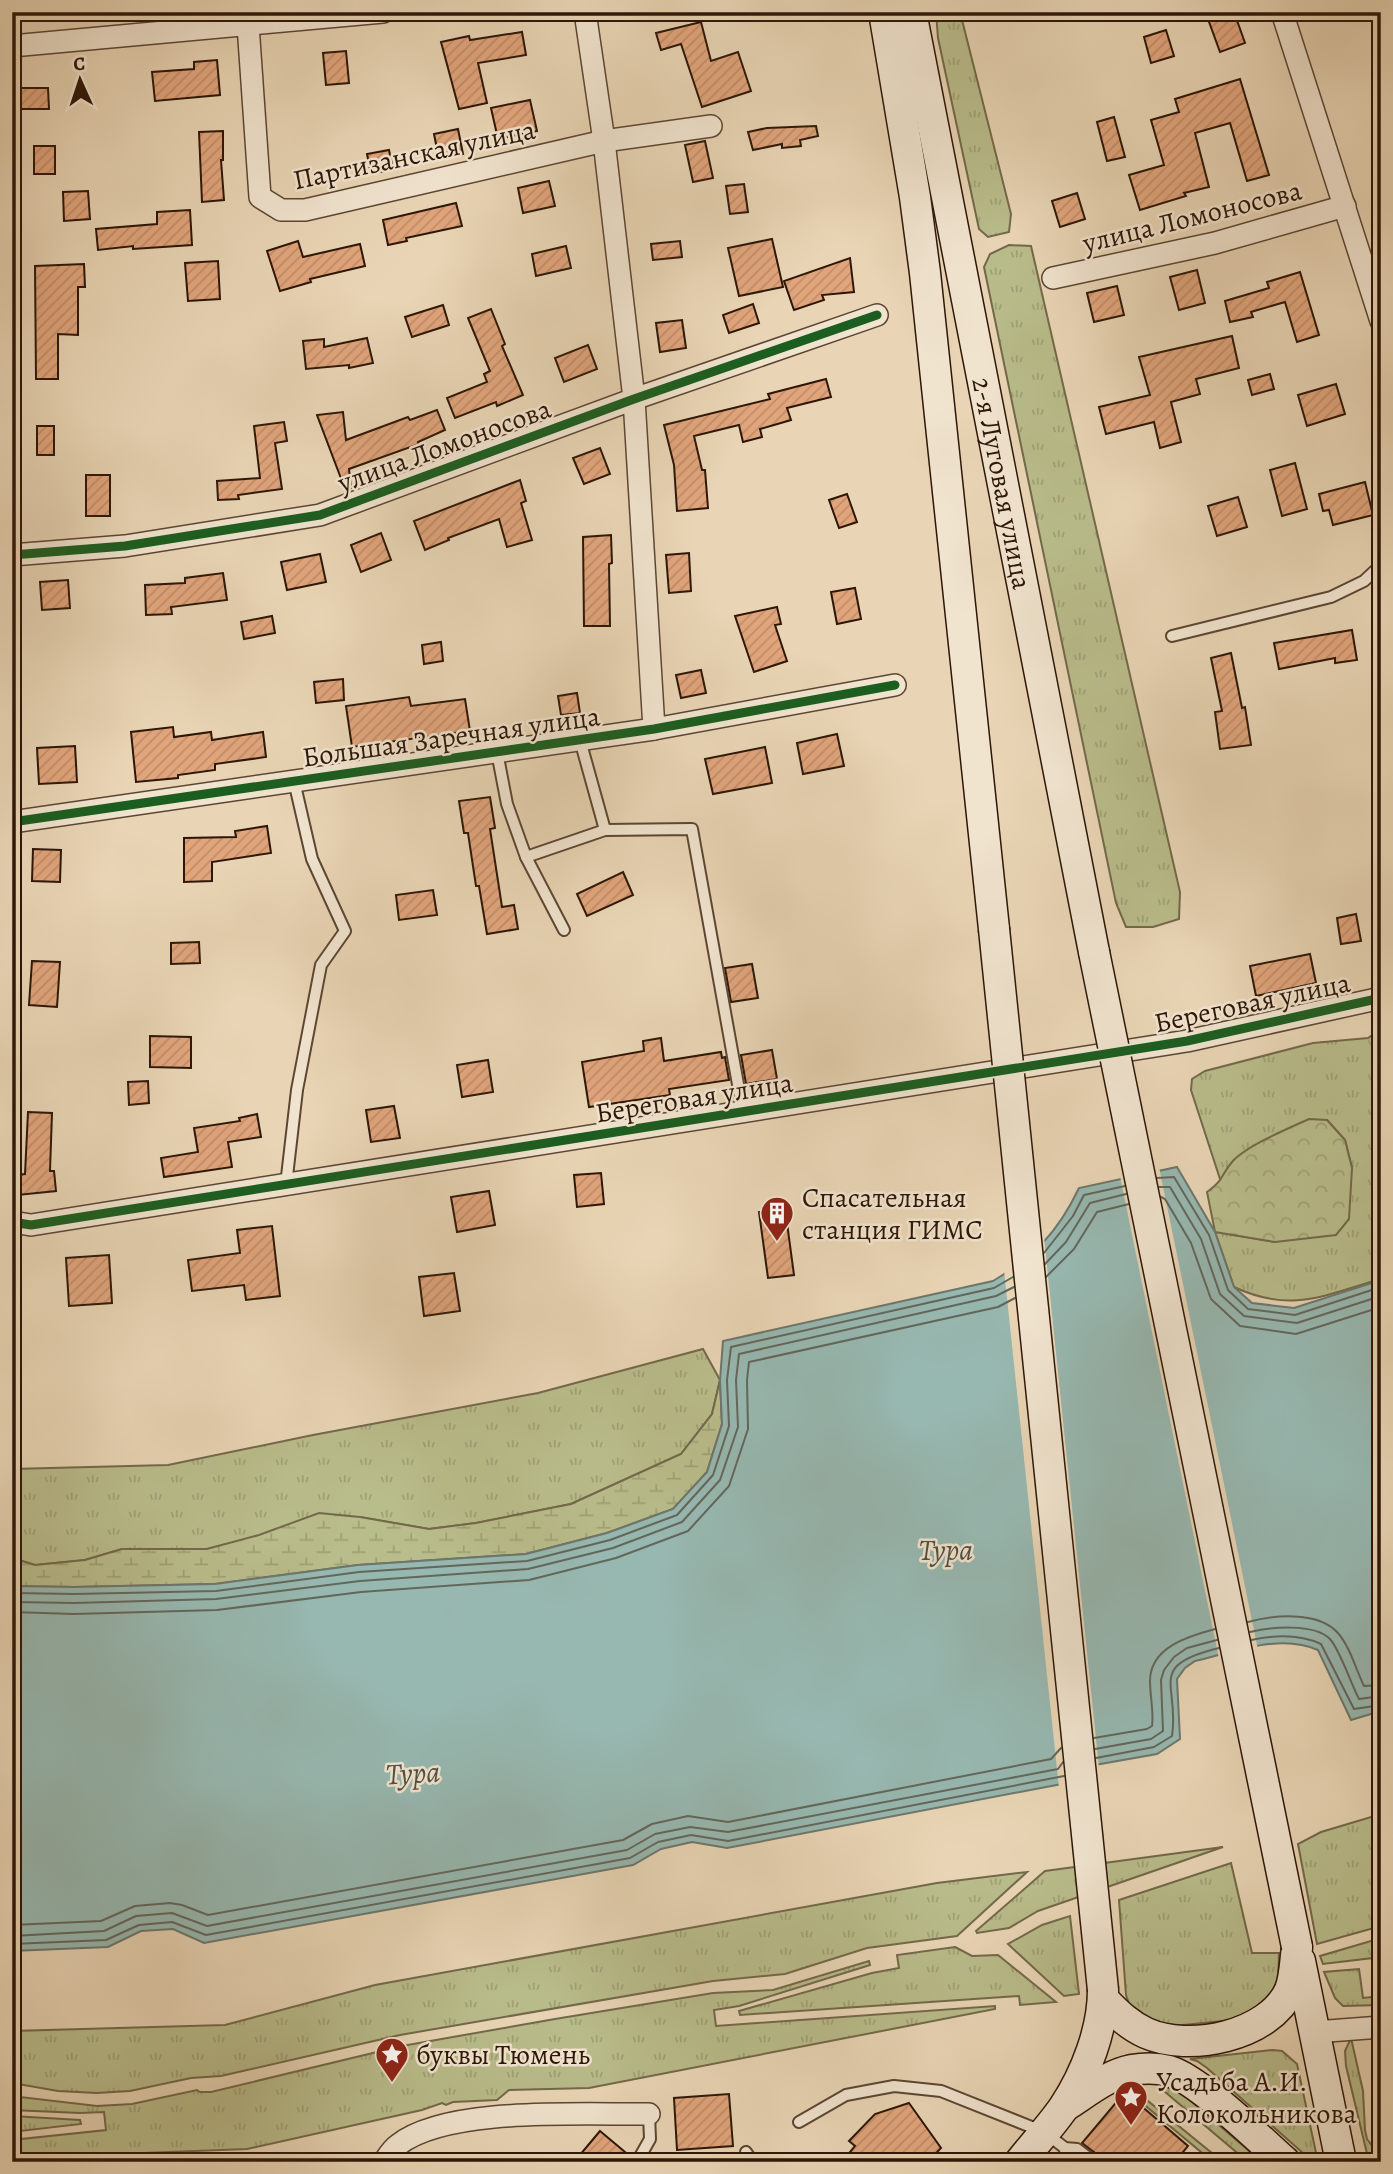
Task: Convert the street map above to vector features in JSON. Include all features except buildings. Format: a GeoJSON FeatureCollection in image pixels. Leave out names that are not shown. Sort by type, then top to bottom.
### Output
{"type":"FeatureCollection","features":[{"type":"Feature","properties":{"kind":"main road","name":"2-я Луговая улица"},"geometry":{"type":"LineString","coordinates":[[884,12],[925,273],[1103,1995],[1095,2041],[1065,2106]]}},
{"type":"Feature","properties":{"kind":"main road","name":"2-я Луговая улица"},"geometry":{"type":"LineString","coordinates":[[911,12],[1094,952],[1341,2162]]}},
{"type":"Feature","properties":{"kind":"main road"},"geometry":{"type":"LineString","coordinates":[[1103,1995],[1130,2024],[1163,2039],[1220,2038],[1243,2032],[1271,2015],[1289,1991],[1297,1947]]}},
{"type":"Feature","properties":{"kind":"main road"},"geometry":{"type":"LineString","coordinates":[[1020,2162],[1055,2140],[1065,2106],[1105,2080],[1131,2070],[1153,2068],[1171,2071],[1190,2081],[1284,2162]]}},
{"type":"Feature","properties":{"kind":"street"},"geometry":{"type":"LineString","coordinates":[[12,46],[383,12]]}},
{"type":"Feature","properties":{"kind":"street"},"geometry":{"type":"LineString","coordinates":[[585,12],[604,141],[634,399],[654,729]]}},
{"type":"Feature","properties":{"kind":"street"},"geometry":{"type":"LineString","coordinates":[[1282,12],[1381,321]]}},
{"type":"Feature","properties":{"kind":"street","name":"Партизанская улица"},"geometry":{"type":"LineString","coordinates":[[248,25],[260,197],[281,210],[305,210],[604,141],[711,126]]}},
{"type":"Feature","properties":{"kind":"street","name":"улица Ломоносова"},"geometry":{"type":"LineString","coordinates":[[1053,278],[1215,243],[1345,206]]}},
{"type":"Feature","properties":{"kind":"street","name":"улица Ломоносова"},"geometry":{"type":"LineString","coordinates":[[12,555],[125,546],[320,514],[634,399],[877,315]]}},
{"type":"Feature","properties":{"kind":"street","name":"Большая Заречная улица"},"geometry":{"type":"LineString","coordinates":[[12,822],[654,729],[895,685]]}},
{"type":"Feature","properties":{"kind":"street","name":"Береговая улица"},"geometry":{"type":"LineString","coordinates":[[12,1223],[31,1225],[1187,1041],[1381,998]]}},
{"type":"Feature","properties":{"kind":"street"},"geometry":{"type":"LineString","coordinates":[[1315,2032],[1381,2027]]}},
{"type":"Feature","properties":{"kind":"street"},"geometry":{"type":"LineString","coordinates":[[384,2162],[396,2146],[416,2134],[447,2123],[499,2117],[649,2115]]}},
{"type":"Feature","properties":{"kind":"lane"},"geometry":{"type":"LineString","coordinates":[[1172,636],[1331,597],[1364,581],[1381,565]]}},
{"type":"Feature","properties":{"kind":"lane"},"geometry":{"type":"LineString","coordinates":[[580,740],[605,830]]}},
{"type":"Feature","properties":{"kind":"lane"},"geometry":{"type":"LineString","coordinates":[[497,752],[507,804],[526,857],[564,930]]}},
{"type":"Feature","properties":{"kind":"lane"},"geometry":{"type":"LineString","coordinates":[[286,1185],[297,1090],[321,965],[345,931],[312,859],[294,781]]}},
{"type":"Feature","properties":{"kind":"lane"},"geometry":{"type":"LineString","coordinates":[[526,857],[605,830],[692,829],[743,1112]]}},
{"type":"Feature","properties":{"kind":"lane"},"geometry":{"type":"LineString","coordinates":[[799,2122],[846,2095],[894,2086],[942,2091],[1077,2149],[1094,2162]]}},
{"type":"Feature","properties":{"kind":"lane"},"geometry":{"type":"LineString","coordinates":[[637,2162],[650,2139],[649,2115]]}},
{"type":"Feature","properties":{"kind":"lane"},"geometry":{"type":"LineString","coordinates":[[1055,2140],[1068,2162]]}},
{"type":"Feature","properties":{"kind":"lane"},"geometry":{"type":"LineString","coordinates":[[746,2152],[753,2162]]}},
{"type":"Feature","properties":{"kind":"green space"},"geometry":{"type":"Polygon","coordinates":[[[936,12],[960,12],[1011,214],[1009,232],[988,237],[979,229],[938,38],[936,12]]]}},
{"type":"Feature","properties":{"kind":"green space"},"geometry":{"type":"Polygon","coordinates":[[[1009,245],[1031,246],[1180,892],[1179,919],[1153,927],[1126,927],[1116,903],[984,267],[990,254],[1009,245]]]}},
{"type":"Feature","properties":{"kind":"green space"},"geometry":{"type":"Polygon","coordinates":[[[1381,1029],[1381,1279],[1325,1296],[1291,1301],[1255,1295],[1234,1287],[1215,1232],[1275,1242],[1352,1168],[1345,1140],[1327,1120],[1265,1140],[1233,1161],[1221,1182],[1191,1090],[1192,1079],[1205,1071],[1313,1043],[1368,1038],[1381,1029]]]}},
{"type":"Feature","properties":{"kind":"green space"},"geometry":{"type":"Polygon","coordinates":[[[1309,1119],[1327,1120],[1345,1140],[1352,1168],[1349,1219],[1336,1235],[1275,1242],[1215,1232],[1207,1192],[1217,1184],[1232,1162],[1247,1150],[1309,1119]]]}},
{"type":"Feature","properties":{"kind":"green space"},"geometry":{"type":"Polygon","coordinates":[[[703,1349],[720,1380],[712,1414],[681,1454],[571,1504],[476,1523],[429,1529],[360,1517],[207,1549],[122,1549],[85,1560],[35,1565],[12,1558],[12,1469],[168,1465],[538,1393],[703,1349]]]}},
{"type":"Feature","properties":{"kind":"green space"},"geometry":{"type":"Polygon","coordinates":[[[720,1380],[722,1424],[707,1472],[673,1509],[607,1533],[526,1554],[358,1565],[215,1584],[12,1586],[12,1558],[35,1565],[85,1560],[122,1549],[207,1549],[259,1535],[319,1513],[429,1529],[476,1523],[571,1504],[681,1454],[712,1414],[720,1380]]]}},
{"type":"Feature","properties":{"kind":"green space"},"geometry":{"type":"Polygon","coordinates":[[[1381,1814],[1381,1926],[1317,1944],[1298,1844],[1321,1832],[1381,1814]]]}},
{"type":"Feature","properties":{"kind":"green space"},"geometry":{"type":"Polygon","coordinates":[[[1223,1847],[1038,1911],[1009,1928],[976,1931],[1045,1871],[1223,1847]]]}},
{"type":"Feature","properties":{"kind":"green space"},"geometry":{"type":"Polygon","coordinates":[[[1231,1863],[1252,1953],[1279,1953],[1278,1979],[1270,1997],[1262,2006],[1233,2020],[1163,2027],[1130,2007],[1126,1995],[1119,1900],[1231,1863]]]}},
{"type":"Feature","properties":{"kind":"green space"},"geometry":{"type":"Polygon","coordinates":[[[1027,1872],[957,1936],[867,1948],[785,1974],[713,1981],[400,2035],[221,2076],[191,2078],[130,2091],[58,2091],[12,2083],[12,2031],[225,2025],[375,1985],[937,1883],[1027,1872]]]}},
{"type":"Feature","properties":{"kind":"green space"},"geometry":{"type":"Polygon","coordinates":[[[1070,1916],[1079,1994],[1064,1996],[1008,1944],[1042,1925],[1070,1916]]]}},
{"type":"Feature","properties":{"kind":"green space"},"geometry":{"type":"Polygon","coordinates":[[[1381,1938],[1381,1957],[1323,1964],[1320,1956],[1381,1938]]]}},
{"type":"Feature","properties":{"kind":"green space"},"geometry":{"type":"Polygon","coordinates":[[[955,1947],[972,1956],[998,1955],[1056,2002],[1020,2005],[1019,1996],[740,2015],[739,2011],[872,1973],[899,1968],[897,1955],[955,1947]]]}},
{"type":"Feature","properties":{"kind":"green space"},"geometry":{"type":"Polygon","coordinates":[[[869,1961],[870,1965],[739,2006],[714,2010],[716,2026],[995,2006],[995,2009],[589,2088],[509,2090],[497,2100],[453,2102],[446,2105],[442,2103],[422,2110],[247,2149],[12,2158],[12,2140],[106,2130],[104,2112],[12,2110],[12,2096],[97,2106],[132,2104],[197,2090],[211,2092],[402,2046],[713,1993],[773,1990],[869,1961]]]}},
{"type":"Feature","properties":{"kind":"green space"},"geometry":{"type":"Polygon","coordinates":[[[1359,1969],[1363,1998],[1381,1996],[1381,2005],[1343,2006],[1335,1998],[1324,1972],[1359,1969]]]}},
{"type":"Feature","properties":{"kind":"green space"},"geometry":{"type":"Polygon","coordinates":[[[1351,2038],[1363,2091],[1367,2139],[1377,2152],[1380,2162],[1369,2162],[1346,2066],[1345,2051],[1351,2038]]]}},
{"type":"Feature","properties":{"kind":"green space"},"geometry":{"type":"Polygon","coordinates":[[[1282,2051],[1297,2064],[1318,2162],[1313,2162],[1207,2068],[1190,2059],[1282,2051]]]}},
{"type":"Feature","properties":{"kind":"green space"},"geometry":{"type":"Polygon","coordinates":[[[1158,2086],[1178,2090],[1262,2162],[1248,2162],[1158,2086]]]}},
{"type":"Feature","properties":{"kind":"green space"},"geometry":{"type":"Polygon","coordinates":[[[1132,2088],[1223,2162],[1213,2162],[1129,2092],[1132,2088]]]}},
{"type":"Feature","properties":{"kind":"green space"},"geometry":{"type":"Polygon","coordinates":[[[12,2116],[80,2120],[81,2124],[12,2132],[12,2116]]]}},
{"type":"Feature","properties":{"kind":"water","name":"Тура"},"geometry":{"type":"Polygon","coordinates":[[[1177,1167],[1215,1232],[1234,1287],[1252,1303],[1294,1308],[1381,1280],[1381,1711],[1351,1720],[1318,1650],[1288,1643],[1257,1646],[1195,1661],[1185,1668],[1177,1679],[1180,1739],[1157,1754],[1078,1768],[1072,1782],[727,1848],[692,1842],[661,1849],[633,1865],[204,1943],[173,1929],[141,1931],[108,1947],[12,1951],[12,1586],[215,1584],[358,1565],[526,1554],[607,1533],[673,1509],[707,1472],[722,1424],[720,1380],[723,1341],[993,1281],[1044,1242],[1063,1218],[1079,1188],[1177,1167]]]}},
{"type":"Feature","properties":{"kind":"pier"},"geometry":{"type":"Polygon","coordinates":[[[1159,1167],[1258,1650],[1219,1659],[1120,1176],[1159,1167]]]}},
{"type":"Feature","properties":{"kind":"pier"},"geometry":{"type":"Polygon","coordinates":[[[1044,1237],[1099,1768],[1080,1771],[1072,1786],[1059,1788],[1004,1270],[1033,1249],[1044,1237]]]}},
{"type":"Feature","properties":{"kind":"cycle path"},"geometry":{"type":"LineString","coordinates":[[12,555],[125,546],[320,515],[634,399],[877,315]]}},
{"type":"Feature","properties":{"kind":"cycle path"},"geometry":{"type":"LineString","coordinates":[[12,822],[654,729],[895,685]]}},
{"type":"Feature","properties":{"kind":"cycle path"},"geometry":{"type":"LineString","coordinates":[[12,1222],[31,1225],[1187,1041],[1381,998]]}},
{"type":"Feature","properties":{"kind":"place","name":"Спасательная станция ГИМС"},"geometry":{"type":"Point","coordinates":[777,1243]}},
{"type":"Feature","properties":{"kind":"place","name":"буквы Тюмень"},"geometry":{"type":"Point","coordinates":[392,2084]}},
{"type":"Feature","properties":{"kind":"place","name":"Усадьба А.И. Колокольникова"},"geometry":{"type":"Point","coordinates":[1131,2127]}}]}
